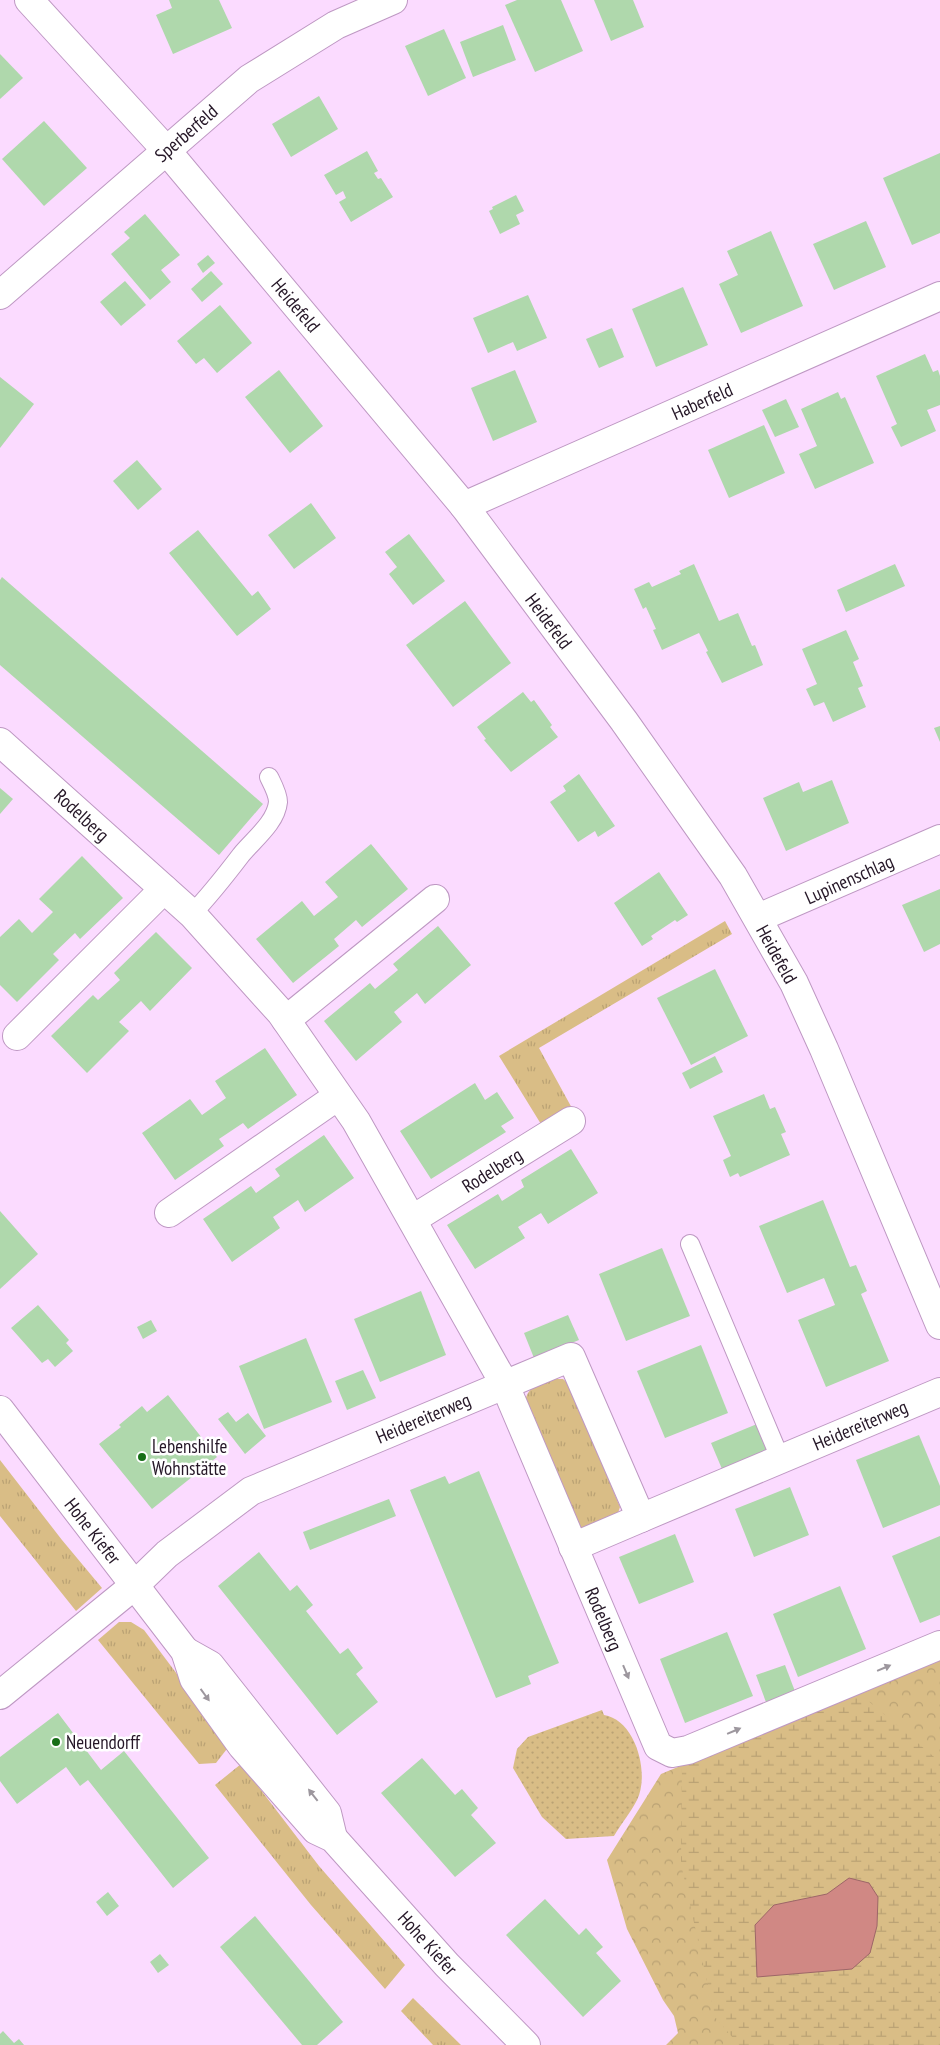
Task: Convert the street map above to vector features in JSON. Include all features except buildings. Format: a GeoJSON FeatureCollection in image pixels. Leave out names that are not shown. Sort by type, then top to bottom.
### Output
{"type":"FeatureCollection","features":[{"type":"Feature","properties":{"kind":"street","name":"Heidefeld"},"geometry":{"type":"LineString","coordinates":[[29,0],[166,150],[464,506],[668,783],[734,876],[794,983],[824,1049],[940,1325]]}},
{"type":"Feature","properties":{"kind":"street","name":"Sperberfeld"},"geometry":{"type":"LineString","coordinates":[[0,295],[249,79],[336,26],[393,0]]}},
{"type":"Feature","properties":{"kind":"street","name":"Haberfeld"},"geometry":{"type":"LineString","coordinates":[[464,506],[940,296]]}},
{"type":"Feature","properties":{"kind":"street","name":"Rodelberg"},"geometry":{"type":"LineString","coordinates":[[0,742],[192,914],[286,1020],[356,1121],[504,1383],[658,1746],[672,1753],[688,1750],[940,1645]]}},
{"type":"Feature","properties":{"kind":"street","name":"Lupinenschlag"},"geometry":{"type":"LineString","coordinates":[[758,918],[940,839]]}},
{"type":"Feature","properties":{"kind":"street"},"geometry":{"type":"LineString","coordinates":[[17,1036],[164,889]]}},
{"type":"Feature","properties":{"kind":"street"},"geometry":{"type":"LineString","coordinates":[[286,1020],[435,899]]}},
{"type":"Feature","properties":{"kind":"street"},"geometry":{"type":"LineString","coordinates":[[169,1213],[338,1096]]}},
{"type":"Feature","properties":{"kind":"street","name":"Rodelberg"},"geometry":{"type":"LineString","coordinates":[[413,1219],[571,1121]]}},
{"type":"Feature","properties":{"kind":"street","name":"Heidereiterweg"},"geometry":{"type":"LineString","coordinates":[[0,1695],[135,1586],[167,1554],[251,1492],[571,1356],[641,1518]]}},
{"type":"Feature","properties":{"kind":"street","name":"Heidereiterweg"},"geometry":{"type":"LineString","coordinates":[[573,1547],[940,1392]]}},
{"type":"Feature","properties":{"kind":"street","name":"Hohe Kiefer"},"geometry":{"type":"LineString","coordinates":[[0,1410],[185,1651],[194,1679],[242,1746],[316,1830],[333,1838],[446,1965],[526,2045]]}},
{"type":"Feature","properties":{"kind":"lane"},"geometry":{"type":"LineString","coordinates":[[192,914],[219,885],[272,819],[278,801],[269,777]]}},
{"type":"Feature","properties":{"kind":"lane"},"geometry":{"type":"LineString","coordinates":[[690,1244],[780,1458]]}},
{"type":"Feature","properties":{"kind":"green space"},"geometry":{"type":"Polygon","coordinates":[[[725,921],[732,934],[539,1048],[573,1110],[544,1129],[499,1056],[725,921]]]}},
{"type":"Feature","properties":{"kind":"green space"},"geometry":{"type":"Polygon","coordinates":[[[553,1379],[563,1379],[570,1385],[620,1507],[617,1516],[585,1531],[578,1528],[525,1403],[528,1393],[534,1386],[553,1379]]]}},
{"type":"Feature","properties":{"kind":"green space"},"geometry":{"type":"Polygon","coordinates":[[[0,1460],[102,1588],[76,1611],[0,1516],[0,1460]]]}},
{"type":"Feature","properties":{"kind":"green space"},"geometry":{"type":"Polygon","coordinates":[[[119,1622],[131,1622],[144,1630],[230,1745],[216,1763],[199,1764],[98,1640],[119,1622]]]}},
{"type":"Feature","properties":{"kind":"green space"},"geometry":{"type":"Polygon","coordinates":[[[940,1658],[940,2045],[666,2045],[678,2033],[674,2016],[663,2000],[627,1929],[607,1860],[661,1774],[940,1658]]]}},
{"type":"Feature","properties":{"kind":"green space"},"geometry":{"type":"Polygon","coordinates":[[[858,1692],[940,1762],[940,2045],[739,2045],[715,2017],[681,1864],[682,1765],[858,1692]]]}},
{"type":"Feature","properties":{"kind":"green space"},"geometry":{"type":"Polygon","coordinates":[[[602,1710],[604,1715],[615,1719],[632,1737],[641,1763],[641,1789],[635,1804],[614,1836],[566,1839],[542,1817],[513,1768],[517,1749],[528,1737],[602,1710]]]}},
{"type":"Feature","properties":{"kind":"green space"},"geometry":{"type":"Polygon","coordinates":[[[241,1764],[319,1866],[405,1965],[385,1989],[311,1905],[215,1785],[241,1764]]]}},
{"type":"Feature","properties":{"kind":"green space"},"geometry":{"type":"Polygon","coordinates":[[[413,1998],[461,2045],[433,2045],[401,2011],[413,1998]]]}},
{"type":"Feature","properties":{"kind":"shaded area"},"geometry":{"type":"Polygon","coordinates":[[[849,1878],[869,1883],[878,1897],[877,1926],[870,1953],[852,1969],[757,1977],[755,1925],[774,1905],[827,1894],[849,1878]]]}},
{"type":"Feature","properties":{"kind":"place","name":"Lebenshilfe Wohnstätte"},"geometry":{"type":"Point","coordinates":[142,1457]}},
{"type":"Feature","properties":{"kind":"place","name":"Neuendorff"},"geometry":{"type":"Point","coordinates":[56,1742]}}]}
